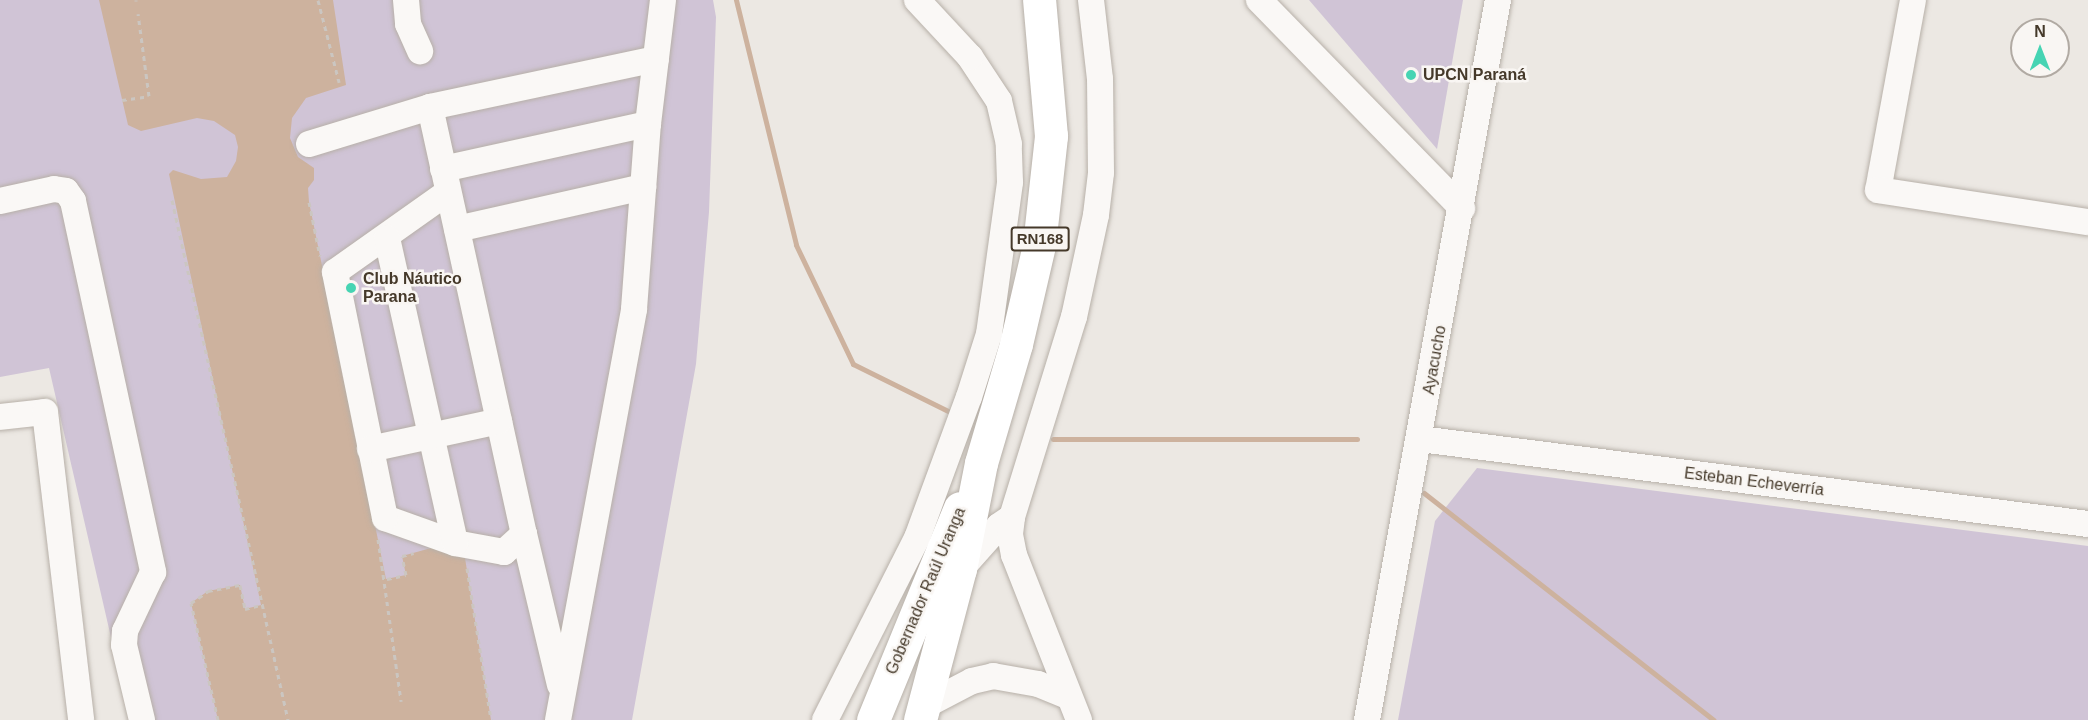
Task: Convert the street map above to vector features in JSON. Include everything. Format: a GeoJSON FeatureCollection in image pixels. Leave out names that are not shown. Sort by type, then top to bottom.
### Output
{"type":"FeatureCollection","features":[{"type":"Feature","properties":{"kind":"highway","name":"Gobernador Raúl Uranga"},"geometry":{"type":"LineString","coordinates":[[922,713],[960,569],[981,463],[1003,393],[1037,256],[1050,170],[1049,81],[1039,0]]}},
{"type":"Feature","properties":{"kind":"highway","name":"Gobernador Raúl Uranga"},"geometry":{"type":"LineString","coordinates":[[873,720],[936,560],[981,463]]}},
{"type":"Feature","properties":{"kind":"street"},"geometry":{"type":"LineString","coordinates":[[406,0],[408,24],[420,51]]}},
{"type":"Feature","properties":{"kind":"street"},"geometry":{"type":"LineString","coordinates":[[560,708],[634,309],[648,124],[663,0]]}},
{"type":"Feature","properties":{"kind":"street"},"geometry":{"type":"LineString","coordinates":[[825,720],[917,538],[969,397],[989,334],[1010,182],[1009,144],[999,100],[970,57],[917,0]]}},
{"type":"Feature","properties":{"kind":"street"},"geometry":{"type":"LineString","coordinates":[[1079,720],[1067,696],[1014,555],[1012,517],[1074,317],[1096,215],[1101,173],[1101,100],[1091,0]]}},
{"type":"Feature","properties":{"kind":"street"},"geometry":{"type":"LineString","coordinates":[[1259,0],[1462,208]]}},
{"type":"Feature","properties":{"kind":"street","name":"Ayacucho"},"geometry":{"type":"LineString","coordinates":[[1367,720],[1420,439],[1498,0]]}},
{"type":"Feature","properties":{"kind":"street"},"geometry":{"type":"LineString","coordinates":[[1913,0],[1878,190],[2088,222]]}},
{"type":"Feature","properties":{"kind":"street"},"geometry":{"type":"LineString","coordinates":[[309,144],[430,107],[656,59]]}},
{"type":"Feature","properties":{"kind":"street"},"geometry":{"type":"LineString","coordinates":[[430,107],[560,708]]}},
{"type":"Feature","properties":{"kind":"street"},"geometry":{"type":"LineString","coordinates":[[524,534],[504,552],[460,550],[385,518],[335,272],[387,238],[446,180],[648,124]]}},
{"type":"Feature","properties":{"kind":"street"},"geometry":{"type":"LineString","coordinates":[[456,228],[643,187]]}},
{"type":"Feature","properties":{"kind":"street"},"geometry":{"type":"LineString","coordinates":[[0,201],[54,189],[66,191],[73,201],[153,572],[125,631],[124,645],[142,720]]}},
{"type":"Feature","properties":{"kind":"street"},"geometry":{"type":"LineString","coordinates":[[387,238],[431,436],[460,550]]}},
{"type":"Feature","properties":{"kind":"street"},"geometry":{"type":"LineString","coordinates":[[0,417],[45,412],[81,720]]}},
{"type":"Feature","properties":{"kind":"street"},"geometry":{"type":"LineString","coordinates":[[370,449],[499,421]]}},
{"type":"Feature","properties":{"kind":"street","name":"Esteban Echeverría"},"geometry":{"type":"LineString","coordinates":[[1420,439],[2088,524]]}},
{"type":"Feature","properties":{"kind":"street"},"geometry":{"type":"LineString","coordinates":[[960,569],[991,533],[1012,517]]}},
{"type":"Feature","properties":{"kind":"street"},"geometry":{"type":"LineString","coordinates":[[922,713],[965,684],[993,676],[1015,678],[1067,696]]}},
{"type":"Feature","properties":{"kind":"path"},"geometry":{"type":"LineString","coordinates":[[318,0],[339,82]]}},
{"type":"Feature","properties":{"kind":"path"},"geometry":{"type":"LineString","coordinates":[[122,100],[149,96],[138,14]]}},
{"type":"Feature","properties":{"kind":"path"},"geometry":{"type":"LineString","coordinates":[[172,200],[288,720]]}},
{"type":"Feature","properties":{"kind":"path"},"geometry":{"type":"LineString","coordinates":[[387,579],[406,575],[402,556],[424,550]]}},
{"type":"Feature","properties":{"kind":"path"},"geometry":{"type":"LineString","coordinates":[[460,550],[491,720]]}},
{"type":"Feature","properties":{"kind":"path"},"geometry":{"type":"LineString","coordinates":[[218,720],[190,603],[208,591],[240,585],[245,609],[261,605]]}},
{"type":"Feature","properties":{"kind":"shaded area","name":"Club Náutico Parana"},"geometry":{"type":"Polygon","coordinates":[[[0,0],[713,0],[716,17],[709,212],[696,364],[632,720],[130,720],[49,368],[0,377],[0,0]]]}},
{"type":"Feature","properties":{"kind":"shaded area"},"geometry":{"type":"Polygon","coordinates":[[[99,0],[333,0],[346,85],[306,98],[292,118],[290,138],[298,157],[314,168],[314,180],[308,188],[309,202],[386,579],[406,575],[402,556],[435,547],[465,558],[491,720],[218,720],[191,603],[208,591],[240,585],[245,609],[261,605],[169,174],[173,170],[201,179],[227,177],[236,161],[238,147],[235,135],[214,121],[197,118],[141,131],[128,125],[99,0]]]}},
{"type":"Feature","properties":{"kind":"shaded area","name":"UPCN Paraná"},"geometry":{"type":"Polygon","coordinates":[[[1309,0],[1463,0],[1437,149],[1309,0]]]}},
{"type":"Feature","properties":{"kind":"shaded area"},"geometry":{"type":"Polygon","coordinates":[[[1477,468],[2088,546],[2088,720],[1398,720],[1435,521],[1477,468]]]}},
{"type":"Feature","properties":{"kind":"waterway"},"geometry":{"type":"LineString","coordinates":[[736,0],[796,245],[853,364],[948,411]]}},
{"type":"Feature","properties":{"kind":"waterway"},"geometry":{"type":"LineString","coordinates":[[1053,439],[1357,439]]}},
{"type":"Feature","properties":{"kind":"waterway"},"geometry":{"type":"LineString","coordinates":[[1424,493],[1714,720]]}},
{"type":"Feature","properties":{"kind":"place","name":"UPCN Paraná"},"geometry":{"type":"Point","coordinates":[1411,75]}},
{"type":"Feature","properties":{"kind":"place","name":"Club Náutico Parana"},"geometry":{"type":"Point","coordinates":[351,288]}}]}
